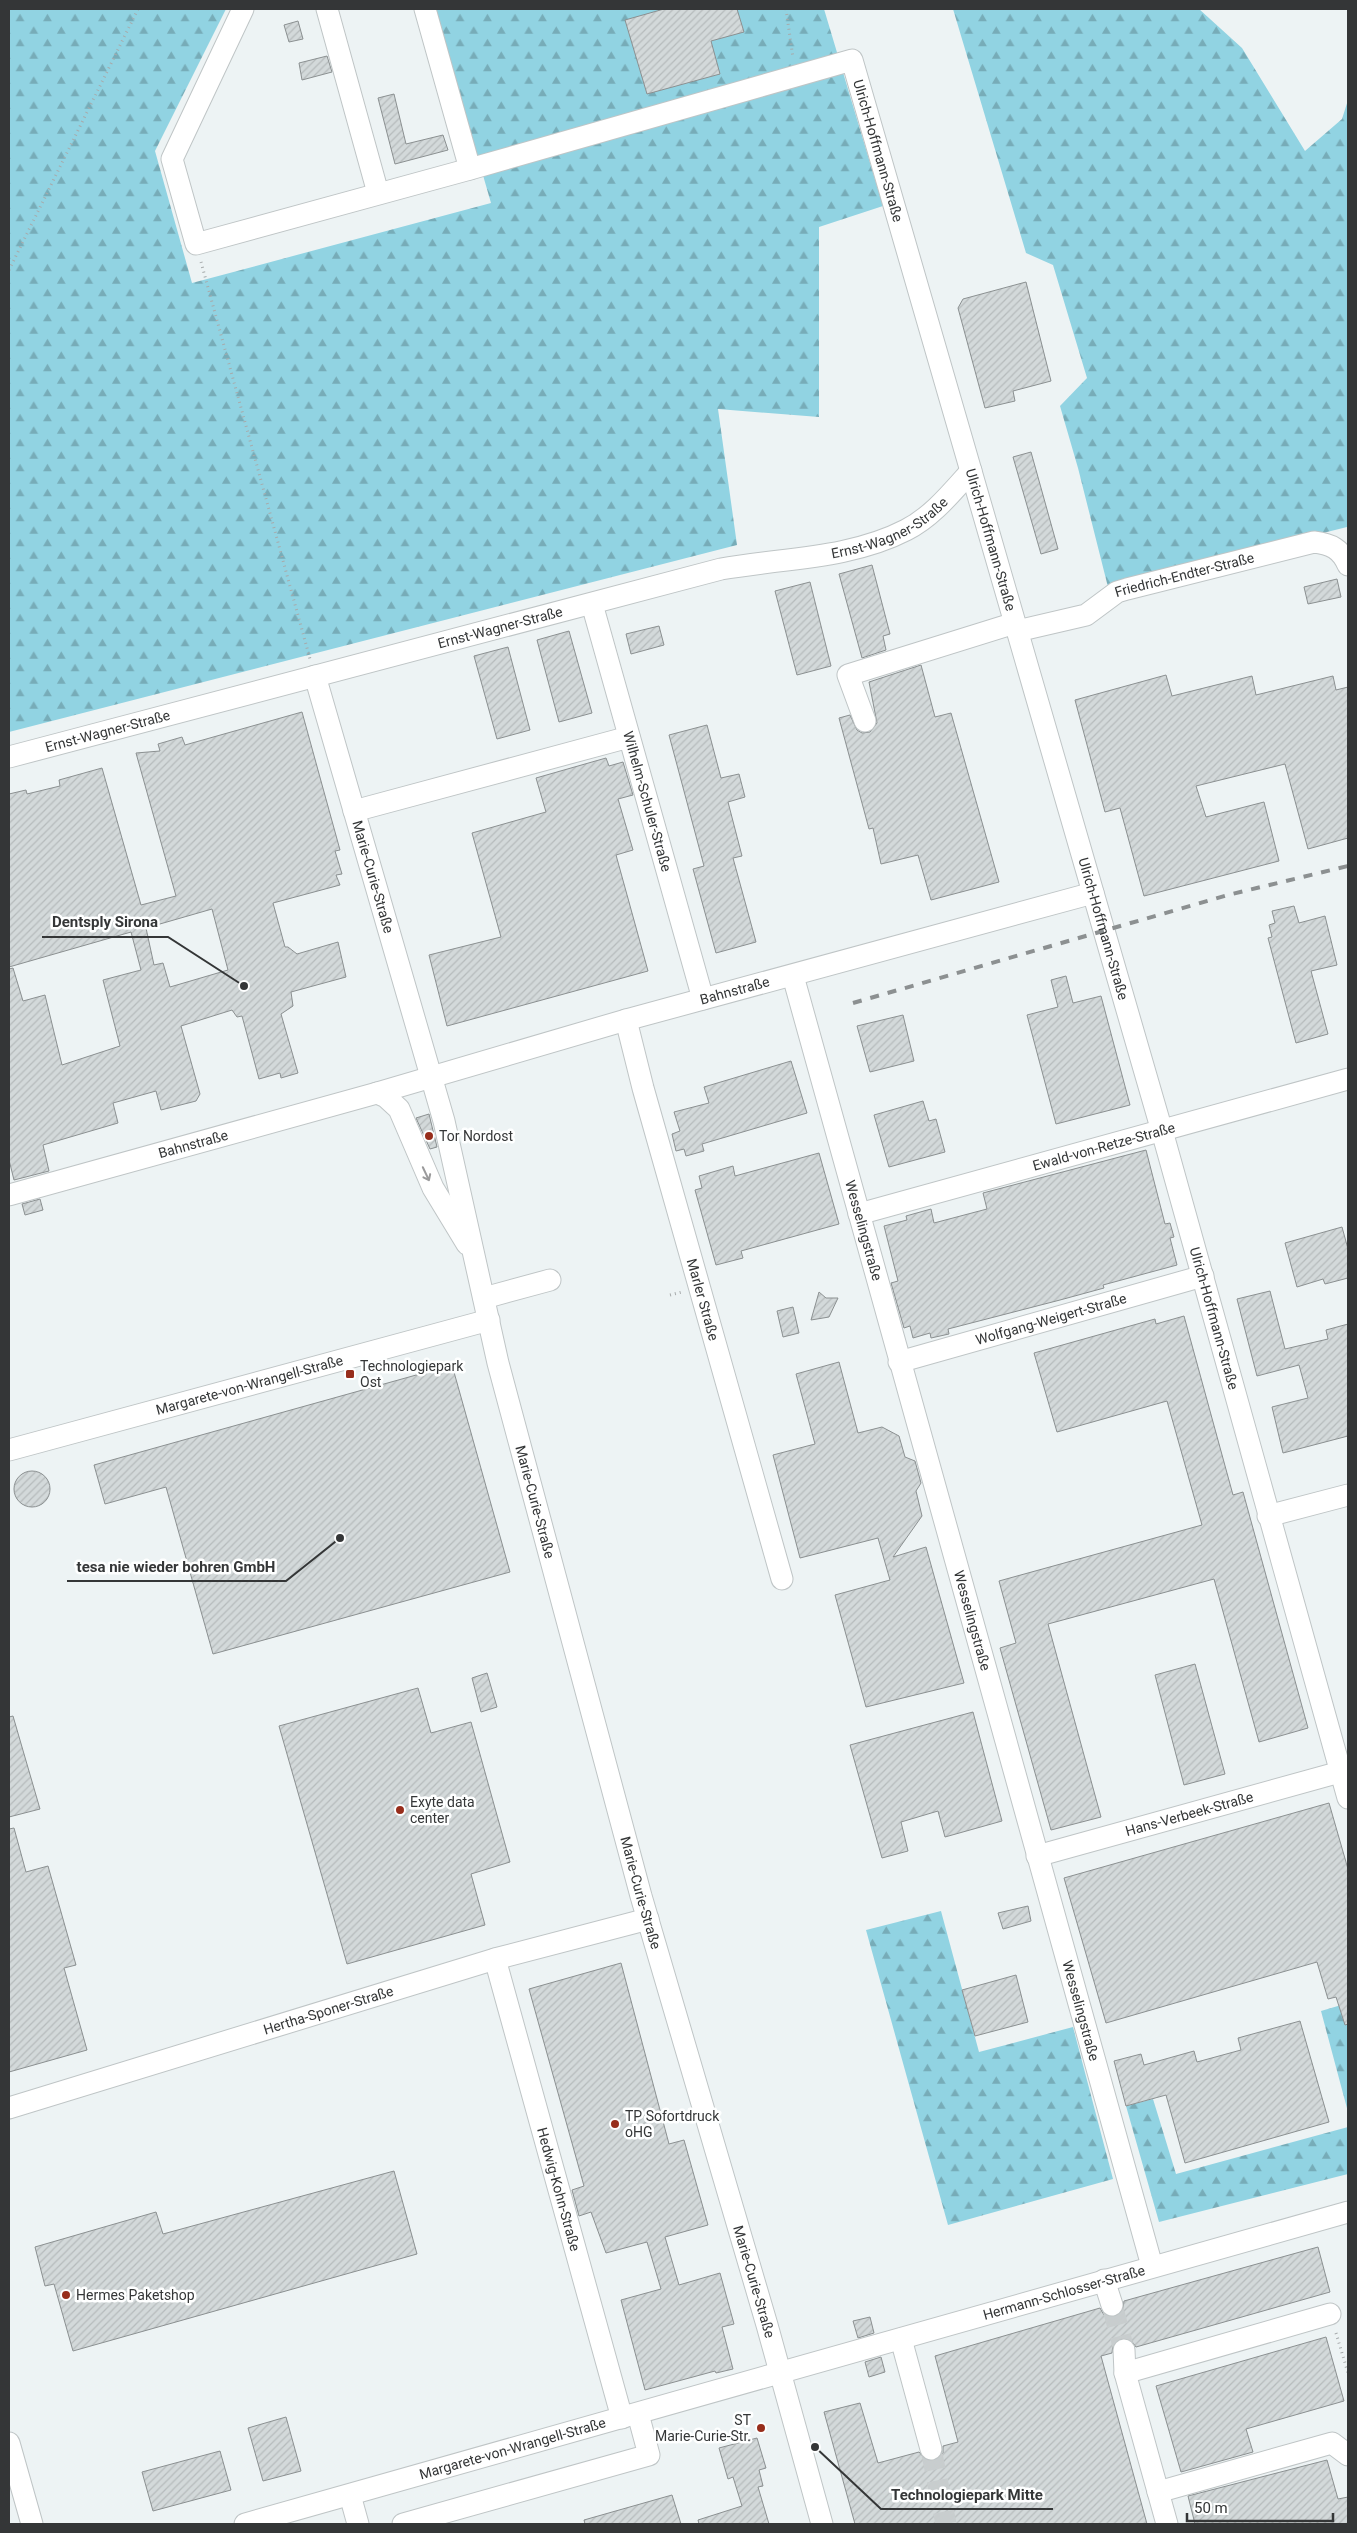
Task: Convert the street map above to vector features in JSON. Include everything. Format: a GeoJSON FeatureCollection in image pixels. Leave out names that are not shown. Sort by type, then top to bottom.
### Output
{"type":"FeatureCollection","features":[{"type":"Feature","properties":{"kind":"street"},"geometry":{"type":"LineString","coordinates":[[243,9],[172,159],[196,244],[470,169],[797,75]]}},
{"type":"Feature","properties":{"kind":"street"},"geometry":{"type":"LineString","coordinates":[[327,9],[378,193]]}},
{"type":"Feature","properties":{"kind":"street"},"geometry":{"type":"LineString","coordinates":[[425,9],[470,169]]}},
{"type":"Feature","properties":{"kind":"street","name":"Ulrich-Hoffmann-Straße"},"geometry":{"type":"LineString","coordinates":[[797,75],[852,60],[1162,1131],[1348,1798]]}},
{"type":"Feature","properties":{"kind":"street","name":"Ernst-Wagner-Straße"},"geometry":{"type":"LineString","coordinates":[[9,757],[720,569],[808,558],[880,541],[908,530],[924,518],[971,471]]}},
{"type":"Feature","properties":{"kind":"street","name":"Friedrich-Endter-Straße"},"geometry":{"type":"LineString","coordinates":[[865,721],[848,675],[1016,627],[1086,615],[1117,592],[1314,542],[1329,544],[1338,550],[1348,565]]}},
{"type":"Feature","properties":{"kind":"street","name":"Wilhelm-Schuler-Straße"},"geometry":{"type":"LineString","coordinates":[[592,604],[703,1000]]}},
{"type":"Feature","properties":{"kind":"street","name":"Marie-Curie-Straße"},"geometry":{"type":"LineString","coordinates":[[315,676],[432,1077],[522,1455],[648,1919],[822,2524]]}},
{"type":"Feature","properties":{"kind":"street"},"geometry":{"type":"LineString","coordinates":[[354,811],[629,737]]}},
{"type":"Feature","properties":{"kind":"street","name":"Bahnstraße"},"geometry":{"type":"LineString","coordinates":[[9,1195],[377,1093],[626,1020],[1093,893]]}},
{"type":"Feature","properties":{"kind":"street","name":"Wesselingstraße"},"geometry":{"type":"LineString","coordinates":[[793,976],[898,1362],[1152,2266]]}},
{"type":"Feature","properties":{"kind":"street","name":"Marler Straße"},"geometry":{"type":"LineString","coordinates":[[626,1020],[646,1098],[782,1579]]}},
{"type":"Feature","properties":{"kind":"street","name":"Ewald-von-Retze-Straße"},"geometry":{"type":"LineString","coordinates":[[859,1214],[1348,1079]]}},
{"type":"Feature","properties":{"kind":"street"},"geometry":{"type":"LineString","coordinates":[[377,1093],[386,1097],[399,1109],[432,1188],[475,1258]]}},
{"type":"Feature","properties":{"kind":"street","name":"Wolfgang-Weigert-Straße"},"geometry":{"type":"LineString","coordinates":[[898,1362],[1203,1276]]}},
{"type":"Feature","properties":{"kind":"street"},"geometry":{"type":"LineString","coordinates":[[484,1298],[550,1280]]}},
{"type":"Feature","properties":{"kind":"street","name":"Margarete-von-Wrangell-Straße"},"geometry":{"type":"LineString","coordinates":[[9,1450],[489,1320]]}},
{"type":"Feature","properties":{"kind":"street"},"geometry":{"type":"LineString","coordinates":[[1268,1516],[1348,1495]]}},
{"type":"Feature","properties":{"kind":"street","name":"Hans-Verbeek-Straße"},"geometry":{"type":"LineString","coordinates":[[1037,1856],[1340,1772]]}},
{"type":"Feature","properties":{"kind":"street","name":"Hertha-Sponer-Straße"},"geometry":{"type":"LineString","coordinates":[[9,2108],[495,1959],[648,1919]]}},
{"type":"Feature","properties":{"kind":"street","name":"Hedwig-Kohn-Straße"},"geometry":{"type":"LineString","coordinates":[[403,2524],[649,2454],[630,2416],[495,1959]]}},
{"type":"Feature","properties":{"kind":"street","name":"Hermann-Schlosser-Straße"},"geometry":{"type":"LineString","coordinates":[[780,2374],[1152,2266],[1348,2212]]}},
{"type":"Feature","properties":{"kind":"street"},"geometry":{"type":"LineString","coordinates":[[1104,2280],[1112,2305]]}},
{"type":"Feature","properties":{"kind":"street"},"geometry":{"type":"LineString","coordinates":[[1125,2373],[1330,2314]]}},
{"type":"Feature","properties":{"kind":"street"},"geometry":{"type":"LineString","coordinates":[[901,2339],[931,2449]]}},
{"type":"Feature","properties":{"kind":"street"},"geometry":{"type":"LineString","coordinates":[[1124,2350],[1125,2373],[1168,2524]]}},
{"type":"Feature","properties":{"kind":"street","name":"Margarete-von-Wrangell-Straße"},"geometry":{"type":"LineString","coordinates":[[245,2524],[780,2374]]}},
{"type":"Feature","properties":{"kind":"street"},"geometry":{"type":"LineString","coordinates":[[1158,2492],[1332,2443],[1348,2455]]}},
{"type":"Feature","properties":{"kind":"street"},"geometry":{"type":"LineString","coordinates":[[9,2444],[32,2524]]}},
{"type":"Feature","properties":{"kind":"street"},"geometry":{"type":"LineString","coordinates":[[350,2495],[358,2524]]}},
{"type":"Feature","properties":{"kind":"path"},"geometry":{"type":"LineString","coordinates":[[9,270],[138,9]]}},
{"type":"Feature","properties":{"kind":"path"},"geometry":{"type":"LineString","coordinates":[[786,9],[789,42],[797,75]]}},
{"type":"Feature","properties":{"kind":"path"},"geometry":{"type":"LineString","coordinates":[[196,244],[315,676]]}},
{"type":"Feature","properties":{"kind":"path"},"geometry":{"type":"LineString","coordinates":[[1330,2314],[1348,2373]]}},
{"type":"Feature","properties":{"kind":"green space"},"geometry":{"type":"Polygon","coordinates":[[[9,9],[226,9],[155,151],[192,283],[491,203],[435,9],[824,9],[883,206],[819,227],[819,417],[718,409],[737,545],[9,732],[9,9]]]}},
{"type":"Feature","properties":{"kind":"green space"},"geometry":{"type":"Polygon","coordinates":[[[953,9],[1199,9],[1242,48],[1305,151],[1342,119],[1348,100],[1348,531],[1347,527],[1108,587],[1078,468],[1060,406],[1087,378],[1053,265],[1026,253],[953,9]]]}},
{"type":"Feature","properties":{"kind":"green space"},"geometry":{"type":"Polygon","coordinates":[[[941,1911],[979,2052],[1073,2027],[1113,2179],[948,2225],[866,1930],[941,1911]]]}},
{"type":"Feature","properties":{"kind":"green space"},"geometry":{"type":"Polygon","coordinates":[[[1348,2003],[1348,2112],[1321,2011],[1348,2003]]]}},
{"type":"Feature","properties":{"kind":"green space"},"geometry":{"type":"Polygon","coordinates":[[[1153,2099],[1176,2174],[1348,2127],[1348,2174],[1159,2222],[1126,2106],[1153,2099]]]}},
{"type":"Feature","properties":{"kind":"building"},"geometry":{"type":"Polygon","coordinates":[[[664,9],[737,9],[744,32],[711,41],[720,74],[647,94],[625,20],[664,9]]]}},
{"type":"Feature","properties":{"kind":"building"},"geometry":{"type":"Polygon","coordinates":[[[298,21],[303,39],[289,42],[284,25],[298,21]]]}},
{"type":"Feature","properties":{"kind":"building"},"geometry":{"type":"Polygon","coordinates":[[[327,56],[332,72],[302,80],[299,63],[327,56]]]}},
{"type":"Feature","properties":{"kind":"building"},"geometry":{"type":"Polygon","coordinates":[[[394,94],[406,144],[443,135],[448,150],[395,164],[378,98],[394,94]]]}},
{"type":"Feature","properties":{"kind":"building"},"geometry":{"type":"Polygon","coordinates":[[[1026,282],[1051,381],[1013,391],[1015,401],[985,408],[958,308],[963,299],[1026,282]]]}},
{"type":"Feature","properties":{"kind":"building"},"geometry":{"type":"Polygon","coordinates":[[[1031,452],[1058,549],[1041,554],[1013,457],[1031,452]]]}},
{"type":"Feature","properties":{"kind":"building"},"geometry":{"type":"Polygon","coordinates":[[[872,565],[890,634],[883,636],[886,650],[862,658],[839,574],[872,565]]]}},
{"type":"Feature","properties":{"kind":"building"},"geometry":{"type":"Polygon","coordinates":[[[1337,579],[1341,597],[1308,604],[1304,587],[1337,579]]]}},
{"type":"Feature","properties":{"kind":"building"},"geometry":{"type":"Polygon","coordinates":[[[810,582],[831,666],[797,675],[775,591],[810,582]]]}},
{"type":"Feature","properties":{"kind":"building"},"geometry":{"type":"Polygon","coordinates":[[[659,626],[664,645],[631,654],[626,634],[659,626]]]}},
{"type":"Feature","properties":{"kind":"building"},"geometry":{"type":"Polygon","coordinates":[[[569,631],[592,713],[559,722],[537,640],[569,631]]]}},
{"type":"Feature","properties":{"kind":"building"},"geometry":{"type":"Polygon","coordinates":[[[508,647],[530,730],[497,739],[474,656],[508,647]]]}},
{"type":"Feature","properties":{"kind":"building"},"geometry":{"type":"Polygon","coordinates":[[[921,665],[935,717],[951,713],[999,882],[931,900],[918,855],[881,864],[873,828],[869,829],[839,718],[850,715],[857,730],[862,733],[870,732],[877,723],[869,682],[921,665]]]}},
{"type":"Feature","properties":{"kind":"building"},"geometry":{"type":"Polygon","coordinates":[[[1166,675],[1172,696],[1252,676],[1256,695],[1333,676],[1336,690],[1348,687],[1348,838],[1308,849],[1285,764],[1196,786],[1206,817],[1264,802],[1279,861],[1144,896],[1120,808],[1105,812],[1075,700],[1166,675]]]}},
{"type":"Feature","properties":{"kind":"building"},"geometry":{"type":"Polygon","coordinates":[[[302,712],[340,850],[335,851],[342,874],[336,875],[340,885],[273,903],[285,947],[288,947],[297,954],[338,942],[346,977],[291,992],[293,1006],[281,1014],[298,1073],[281,1078],[280,1073],[259,1079],[242,1016],[237,1017],[232,1010],[181,1026],[200,1094],[196,1101],[161,1110],[156,1091],[113,1103],[118,1123],[43,1145],[49,1171],[14,1180],[9,1160],[9,969],[13,968],[23,1001],[45,995],[62,1065],[120,1046],[103,980],[141,970],[131,932],[9,967],[9,794],[26,790],[27,794],[60,786],[59,780],[102,768],[141,905],[176,896],[136,753],[160,751],[158,744],[182,737],[185,745],[302,712]],[[212,909],[146,928],[154,965],[163,963],[170,987],[228,970],[212,909]]]}},
{"type":"Feature","properties":{"kind":"building"},"geometry":{"type":"Polygon","coordinates":[[[707,725],[721,778],[739,774],[745,797],[728,802],[742,856],[733,858],[756,942],[716,953],[693,869],[704,866],[669,735],[707,725]]]}},
{"type":"Feature","properties":{"kind":"building"},"geometry":{"type":"Polygon","coordinates":[[[606,758],[609,766],[623,762],[633,795],[618,799],[633,850],[616,855],[648,971],[447,1026],[429,955],[501,937],[472,833],[546,812],[536,778],[606,758]]]}},
{"type":"Feature","properties":{"kind":"building"},"geometry":{"type":"Polygon","coordinates":[[[1294,906],[1299,923],[1325,916],[1337,965],[1311,971],[1328,1034],[1296,1043],[1268,938],[1272,937],[1269,925],[1275,923],[1272,911],[1294,906]]]}},
{"type":"Feature","properties":{"kind":"building"},"geometry":{"type":"Polygon","coordinates":[[[1066,976],[1073,1003],[1101,996],[1130,1105],[1056,1124],[1027,1015],[1058,1007],[1051,980],[1066,976]]]}},
{"type":"Feature","properties":{"kind":"building"},"geometry":{"type":"Polygon","coordinates":[[[903,1015],[914,1061],[870,1072],[857,1026],[903,1015]]]}},
{"type":"Feature","properties":{"kind":"building"},"geometry":{"type":"Polygon","coordinates":[[[791,1061],[807,1113],[702,1144],[704,1151],[686,1156],[684,1149],[676,1151],[672,1134],[680,1131],[674,1112],[709,1103],[704,1087],[791,1061]]]}},
{"type":"Feature","properties":{"kind":"building"},"geometry":{"type":"Polygon","coordinates":[[[923,1101],[929,1121],[936,1119],[945,1152],[889,1167],[874,1115],[923,1101]]]}},
{"type":"Feature","properties":{"kind":"building"},"geometry":{"type":"Polygon","coordinates":[[[429,1114],[437,1147],[430,1149],[416,1118],[429,1114]]]}},
{"type":"Feature","properties":{"kind":"building"},"geometry":{"type":"Polygon","coordinates":[[[1146,1150],[1165,1224],[1170,1223],[1174,1237],[1170,1238],[1177,1265],[1103,1285],[1104,1288],[948,1329],[949,1334],[931,1338],[930,1333],[913,1338],[910,1326],[904,1328],[891,1283],[898,1281],[884,1226],[907,1220],[906,1216],[931,1209],[934,1223],[987,1209],[983,1193],[1146,1150]]]}},
{"type":"Feature","properties":{"kind":"building"},"geometry":{"type":"Polygon","coordinates":[[[819,1153],[839,1224],[741,1251],[743,1258],[716,1265],[695,1190],[702,1188],[699,1176],[733,1166],[735,1176],[819,1153]]]}},
{"type":"Feature","properties":{"kind":"building"},"geometry":{"type":"Polygon","coordinates":[[[40,1199],[43,1210],[25,1215],[22,1204],[40,1199]]]}},
{"type":"Feature","properties":{"kind":"building"},"geometry":{"type":"Polygon","coordinates":[[[1342,1227],[1348,1249],[1348,1278],[1325,1284],[1323,1279],[1297,1287],[1285,1243],[1342,1227]]]}},
{"type":"Feature","properties":{"kind":"building"},"geometry":{"type":"Polygon","coordinates":[[[1270,1291],[1285,1349],[1328,1339],[1326,1330],[1348,1324],[1348,1436],[1283,1453],[1272,1407],[1308,1398],[1299,1365],[1257,1376],[1237,1299],[1270,1291]]]}},
{"type":"Feature","properties":{"kind":"building"},"geometry":{"type":"Polygon","coordinates":[[[819,1292],[826,1298],[838,1298],[829,1317],[811,1320],[819,1292]]]}},
{"type":"Feature","properties":{"kind":"building"},"geometry":{"type":"Polygon","coordinates":[[[793,1307],[799,1333],[783,1337],[777,1311],[793,1307]]]}},
{"type":"Feature","properties":{"kind":"building"},"geometry":{"type":"Polygon","coordinates":[[[1184,1316],[1233,1495],[1243,1492],[1308,1728],[1259,1742],[1214,1579],[1048,1624],[1101,1817],[1051,1830],[1000,1648],[1016,1643],[999,1581],[1202,1525],[1167,1401],[1057,1432],[1034,1353],[1155,1319],[1156,1324],[1184,1316]]]}},
{"type":"Feature","properties":{"kind":"building"},"geometry":{"type":"Polygon","coordinates":[[[839,1362],[858,1433],[882,1427],[899,1436],[905,1457],[915,1461],[921,1483],[916,1491],[922,1516],[893,1557],[926,1547],[964,1683],[866,1707],[835,1595],[890,1580],[878,1538],[800,1558],[773,1455],[815,1444],[796,1374],[839,1362]]]}},
{"type":"Feature","properties":{"kind":"building"},"geometry":{"type":"Polygon","coordinates":[[[452,1365],[510,1572],[213,1654],[166,1487],[105,1504],[94,1465],[452,1365]]]}},
{"type":"Feature","properties":{"kind":"building"},"geometry":{"type":"Polygon","coordinates":[[[32,1471],[45,1476],[50,1489],[45,1502],[32,1507],[19,1502],[14,1489],[19,1476],[32,1471]]]}},
{"type":"Feature","properties":{"kind":"building"},"geometry":{"type":"Polygon","coordinates":[[[1195,1664],[1225,1774],[1184,1785],[1155,1675],[1195,1664]]]}},
{"type":"Feature","properties":{"kind":"building"},"geometry":{"type":"Polygon","coordinates":[[[487,1673],[497,1707],[481,1712],[472,1678],[487,1673]]]}},
{"type":"Feature","properties":{"kind":"building","name":"Exyte data center"},"geometry":{"type":"Polygon","coordinates":[[[418,1688],[431,1733],[471,1722],[510,1862],[471,1874],[485,1925],[347,1964],[279,1726],[418,1688]]]}},
{"type":"Feature","properties":{"kind":"building"},"geometry":{"type":"Polygon","coordinates":[[[973,1712],[1002,1821],[945,1837],[938,1811],[901,1822],[908,1851],[882,1858],[850,1745],[973,1712]]]}},
{"type":"Feature","properties":{"kind":"building"},"geometry":{"type":"Polygon","coordinates":[[[13,1716],[40,1809],[9,1817],[9,1717],[13,1716]]]}},
{"type":"Feature","properties":{"kind":"building"},"geometry":{"type":"Polygon","coordinates":[[[1329,1803],[1348,1869],[1348,2024],[1345,2025],[1336,1997],[1328,1999],[1317,1962],[1106,2023],[1064,1878],[1329,1803]]]}},
{"type":"Feature","properties":{"kind":"building"},"geometry":{"type":"Polygon","coordinates":[[[14,1828],[26,1872],[48,1866],[76,1965],[64,1968],[87,2050],[9,2072],[9,1829],[14,1828]]]}},
{"type":"Feature","properties":{"kind":"building"},"geometry":{"type":"Polygon","coordinates":[[[1028,1906],[1031,1921],[1003,1929],[998,1913],[1028,1906]]]}},
{"type":"Feature","properties":{"kind":"building"},"geometry":{"type":"Polygon","coordinates":[[[621,1963],[669,2144],[684,2140],[708,2225],[665,2237],[679,2285],[720,2273],[734,2324],[722,2327],[733,2369],[716,2373],[715,2371],[645,2390],[621,2300],[661,2289],[647,2242],[606,2253],[591,2212],[579,2216],[572,2190],[584,2186],[529,1989],[621,1963]]]}},
{"type":"Feature","properties":{"kind":"building"},"geometry":{"type":"Polygon","coordinates":[[[1016,1975],[1028,2022],[975,2036],[962,1990],[1016,1975]]]}},
{"type":"Feature","properties":{"kind":"building"},"geometry":{"type":"Polygon","coordinates":[[[1300,2021],[1329,2122],[1185,2163],[1166,2095],[1126,2106],[1114,2061],[1141,2054],[1144,2065],[1194,2051],[1197,2062],[1241,2050],[1238,2038],[1300,2021]]]}},
{"type":"Feature","properties":{"kind":"building"},"geometry":{"type":"Polygon","coordinates":[[[394,2171],[417,2254],[73,2351],[54,2284],[45,2286],[35,2247],[156,2212],[163,2234],[394,2171]]]}},
{"type":"Feature","properties":{"kind":"building"},"geometry":{"type":"Polygon","coordinates":[[[1318,2247],[1330,2292],[1136,2347],[1130,2339],[1123,2338],[1113,2344],[1112,2353],[1101,2356],[1147,2524],[855,2524],[824,2412],[860,2403],[878,2463],[919,2452],[927,2461],[935,2461],[943,2453],[943,2446],[958,2442],[935,2356],[1100,2308],[1104,2315],[1115,2317],[1122,2313],[1124,2301],[1318,2247]]]}},
{"type":"Feature","properties":{"kind":"building"},"geometry":{"type":"Polygon","coordinates":[[[870,2317],[874,2333],[858,2338],[853,2321],[870,2317]]]}},
{"type":"Feature","properties":{"kind":"building"},"geometry":{"type":"Polygon","coordinates":[[[1326,2337],[1344,2401],[1246,2429],[1253,2452],[1181,2472],[1156,2386],[1326,2337]]]}},
{"type":"Feature","properties":{"kind":"building"},"geometry":{"type":"Polygon","coordinates":[[[881,2357],[885,2372],[869,2377],[865,2362],[881,2357]]]}},
{"type":"Feature","properties":{"kind":"building"},"geometry":{"type":"Polygon","coordinates":[[[286,2417],[301,2471],[263,2481],[248,2428],[286,2417]]]}},
{"type":"Feature","properties":{"kind":"building"},"geometry":{"type":"Polygon","coordinates":[[[757,2438],[766,2468],[759,2470],[763,2486],[758,2487],[769,2524],[699,2524],[698,2520],[742,2506],[733,2477],[728,2479],[719,2448],[757,2438]]]}},
{"type":"Feature","properties":{"kind":"building"},"geometry":{"type":"Polygon","coordinates":[[[220,2451],[231,2490],[153,2511],[142,2472],[220,2451]]]}},
{"type":"Feature","properties":{"kind":"building"},"geometry":{"type":"Polygon","coordinates":[[[1327,2460],[1338,2499],[1348,2497],[1348,2524],[1195,2524],[1188,2496],[1327,2460]]]}},
{"type":"Feature","properties":{"kind":"building"},"geometry":{"type":"Polygon","coordinates":[[[672,2495],[681,2524],[585,2524],[584,2520],[672,2495]]]}},
{"type":"Feature","properties":{"kind":"tunnel"},"geometry":{"type":"LineString","coordinates":[[1112,2305],[1124,2350]]}},
{"type":"Feature","properties":{"kind":"tunnel"},"geometry":{"type":"LineString","coordinates":[[931,2449],[946,2524]]}},
{"type":"Feature","properties":{"kind":"railway"},"geometry":{"type":"LineString","coordinates":[[853,1003],[1228,895],[1348,866]]}},
{"type":"Feature","properties":{"kind":"place","name":"Dentsply Sirona"},"geometry":{"type":"Point","coordinates":[244,986]}},
{"type":"Feature","properties":{"kind":"place","name":"Tor Nordost"},"geometry":{"type":"Point","coordinates":[429,1136]}},
{"type":"Feature","properties":{"kind":"place","name":"Technologiepark Ost"},"geometry":{"type":"Point","coordinates":[350,1374]}},
{"type":"Feature","properties":{"kind":"place","name":"tesa nie wieder bohren GmbH"},"geometry":{"type":"Point","coordinates":[340,1538]}},
{"type":"Feature","properties":{"kind":"place","name":"Exyte data center"},"geometry":{"type":"Point","coordinates":[400,1810]}},
{"type":"Feature","properties":{"kind":"place","name":"TP Sofortdruck oHG"},"geometry":{"type":"Point","coordinates":[615,2124]}},
{"type":"Feature","properties":{"kind":"place","name":"Hermes Paketshop"},"geometry":{"type":"Point","coordinates":[66,2295]}},
{"type":"Feature","properties":{"kind":"place","name":"ST Marie-Curie-Str."},"geometry":{"type":"Point","coordinates":[761,2428]}},
{"type":"Feature","properties":{"kind":"place","name":"Technologiepark Mitte"},"geometry":{"type":"Point","coordinates":[815,2447]}}]}
